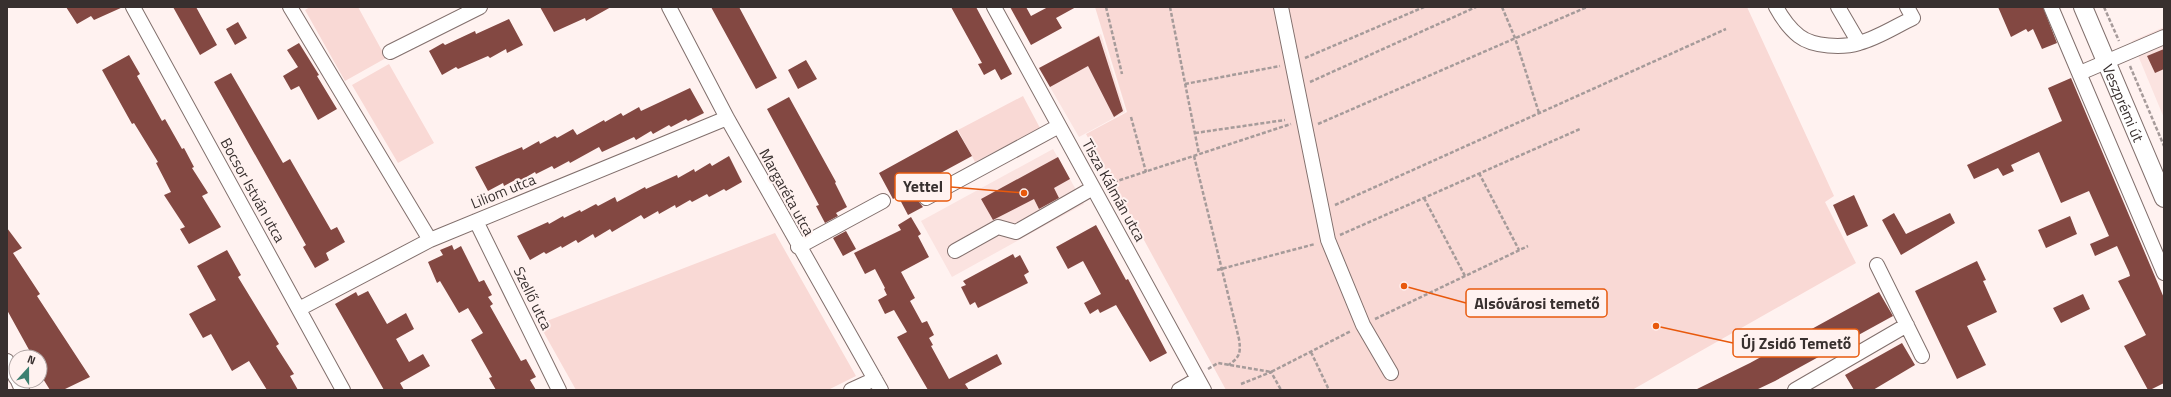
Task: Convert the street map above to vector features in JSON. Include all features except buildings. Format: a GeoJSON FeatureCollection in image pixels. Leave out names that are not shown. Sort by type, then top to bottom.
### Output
{"type":"FeatureCollection","features":[{"type":"Feature","properties":{"kind":"main road","name":"Veszprémi út"},"geometry":{"type":"LineString","coordinates":[[2083,7],[2164,198]]}},
{"type":"Feature","properties":{"kind":"street","name":"Bocsor István utca"},"geometry":{"type":"LineString","coordinates":[[133,7],[343,390]]}},
{"type":"Feature","properties":{"kind":"street"},"geometry":{"type":"LineString","coordinates":[[290,7],[430,240]]}},
{"type":"Feature","properties":{"kind":"street"},"geometry":{"type":"LineString","coordinates":[[390,52],[480,7]]}},
{"type":"Feature","properties":{"kind":"street","name":"Margaréta utca"},"geometry":{"type":"LineString","coordinates":[[669,7],[727,118],[798,247],[878,384]]}},
{"type":"Feature","properties":{"kind":"street","name":"Tisza Kálmán utca"},"geometry":{"type":"LineString","coordinates":[[994,7],[1201,384]]}},
{"type":"Feature","properties":{"kind":"street"},"geometry":{"type":"LineString","coordinates":[[1281,7],[1328,240],[1363,325],[1391,373]]}},
{"type":"Feature","properties":{"kind":"street"},"geometry":{"type":"LineString","coordinates":[[1776,7],[1782,18],[1800,37],[1815,43],[1833,45],[1859,43],[1913,18],[1907,7]]}},
{"type":"Feature","properties":{"kind":"street"},"geometry":{"type":"LineString","coordinates":[[1838,7],[1859,43]]}},
{"type":"Feature","properties":{"kind":"street"},"geometry":{"type":"LineString","coordinates":[[2052,7],[2164,273]]}},
{"type":"Feature","properties":{"kind":"street"},"geometry":{"type":"LineString","coordinates":[[2080,73],[2164,37]]}},
{"type":"Feature","properties":{"kind":"street","name":"Liliom utca"},"geometry":{"type":"LineString","coordinates":[[299,309],[430,240],[727,118]]}},
{"type":"Feature","properties":{"kind":"street"},"geometry":{"type":"LineString","coordinates":[[926,198],[1059,126]]}},
{"type":"Feature","properties":{"kind":"street"},"geometry":{"type":"LineString","coordinates":[[955,251],[998,227],[1016,232],[1094,189]]}},
{"type":"Feature","properties":{"kind":"street"},"geometry":{"type":"LineString","coordinates":[[798,247],[883,202]]}},
{"type":"Feature","properties":{"kind":"street","name":"Szellő utca"},"geometry":{"type":"LineString","coordinates":[[476,221],[559,390]]}},
{"type":"Feature","properties":{"kind":"street"},"geometry":{"type":"LineString","coordinates":[[1877,265],[1922,356]]}},
{"type":"Feature","properties":{"kind":"street"},"geometry":{"type":"LineString","coordinates":[[1795,390],[1907,325]]}},
{"type":"Feature","properties":{"kind":"street"},"geometry":{"type":"LineString","coordinates":[[851,390],[878,384]]}},
{"type":"Feature","properties":{"kind":"street"},"geometry":{"type":"LineString","coordinates":[[1179,390],[1201,384]]}},
{"type":"Feature","properties":{"kind":"path"},"geometry":{"type":"LineString","coordinates":[[1106,7],[1122,74]]}},
{"type":"Feature","properties":{"kind":"path"},"geometry":{"type":"LineString","coordinates":[[1170,7],[1199,154]]}},
{"type":"Feature","properties":{"kind":"path"},"geometry":{"type":"LineString","coordinates":[[1186,84],[1292,63],[1424,7]]}},
{"type":"Feature","properties":{"kind":"path"},"geometry":{"type":"LineString","coordinates":[[1297,88],[1476,7]]}},
{"type":"Feature","properties":{"kind":"path"},"geometry":{"type":"LineString","coordinates":[[1502,7],[1515,38],[1539,113]]}},
{"type":"Feature","properties":{"kind":"path"},"geometry":{"type":"LineString","coordinates":[[1576,7],[1578,11]]}},
{"type":"Feature","properties":{"kind":"path"},"geometry":{"type":"LineString","coordinates":[[1094,189],[1199,154],[1304,125],[1587,7]]}},
{"type":"Feature","properties":{"kind":"path"},"geometry":{"type":"LineString","coordinates":[[2104,7],[2164,146]]}},
{"type":"Feature","properties":{"kind":"path"},"geometry":{"type":"LineString","coordinates":[[1322,211],[1726,29]]}},
{"type":"Feature","properties":{"kind":"path"},"geometry":{"type":"LineString","coordinates":[[1131,117],[1146,172]]}},
{"type":"Feature","properties":{"kind":"path"},"geometry":{"type":"LineString","coordinates":[[1195,133],[1285,120]]}},
{"type":"Feature","properties":{"kind":"path"},"geometry":{"type":"LineString","coordinates":[[1217,270],[1328,240],[1580,129]]}},
{"type":"Feature","properties":{"kind":"path"},"geometry":{"type":"LineString","coordinates":[[1194,156],[1241,351],[1237,359],[1228,365]]}},
{"type":"Feature","properties":{"kind":"path"},"geometry":{"type":"LineString","coordinates":[[1479,173],[1519,250]]}},
{"type":"Feature","properties":{"kind":"path"},"geometry":{"type":"LineString","coordinates":[[1424,198],[1465,276]]}},
{"type":"Feature","properties":{"kind":"path"},"geometry":{"type":"LineString","coordinates":[[1310,352],[1329,390]]}},
{"type":"Feature","properties":{"kind":"path"},"geometry":{"type":"LineString","coordinates":[[1241,384],[1271,372],[1281,390]]}},
{"type":"Feature","properties":{"kind":"shaded area"},"geometry":{"type":"Polygon","coordinates":[[[310,7],[358,7],[386,58],[345,81],[305,10],[310,7]]]}},
{"type":"Feature","properties":{"kind":"shaded area"},"geometry":{"type":"Polygon","coordinates":[[[1095,7],[1747,7],[1834,196],[1825,202],[1856,263],[1632,390],[1226,390],[1086,134],[1127,112],[1095,7]]]}},
{"type":"Feature","properties":{"kind":"shaded area"},"geometry":{"type":"Polygon","coordinates":[[[2164,27],[2164,118],[2132,41],[2164,27]]]}},
{"type":"Feature","properties":{"kind":"shaded area"},"geometry":{"type":"Polygon","coordinates":[[[1101,34],[1125,112],[1079,137],[1039,68],[1101,34]]]}},
{"type":"Feature","properties":{"kind":"shaded area"},"geometry":{"type":"Polygon","coordinates":[[[389,64],[434,143],[398,163],[352,85],[389,64]]]}},
{"type":"Feature","properties":{"kind":"shaded area"},"geometry":{"type":"Polygon","coordinates":[[[1023,96],[1040,128],[975,162],[958,130],[1023,96]]]}},
{"type":"Feature","properties":{"kind":"shaded area"},"geometry":{"type":"Polygon","coordinates":[[[1053,149],[1084,204],[952,277],[921,221],[1053,149]]]}},
{"type":"Feature","properties":{"kind":"shaded area"},"geometry":{"type":"Polygon","coordinates":[[[775,233],[856,376],[828,390],[576,390],[539,324],[775,233]]]}},
{"type":"Feature","properties":{"kind":"place","name":"Yettel"},"geometry":{"type":"Point","coordinates":[1024,193]}},
{"type":"Feature","properties":{"kind":"place","name":"Alsóvárosi temető"},"geometry":{"type":"Point","coordinates":[1404,286]}},
{"type":"Feature","properties":{"kind":"place","name":"Új Zsidó Temető"},"geometry":{"type":"Point","coordinates":[1656,326]}}]}
